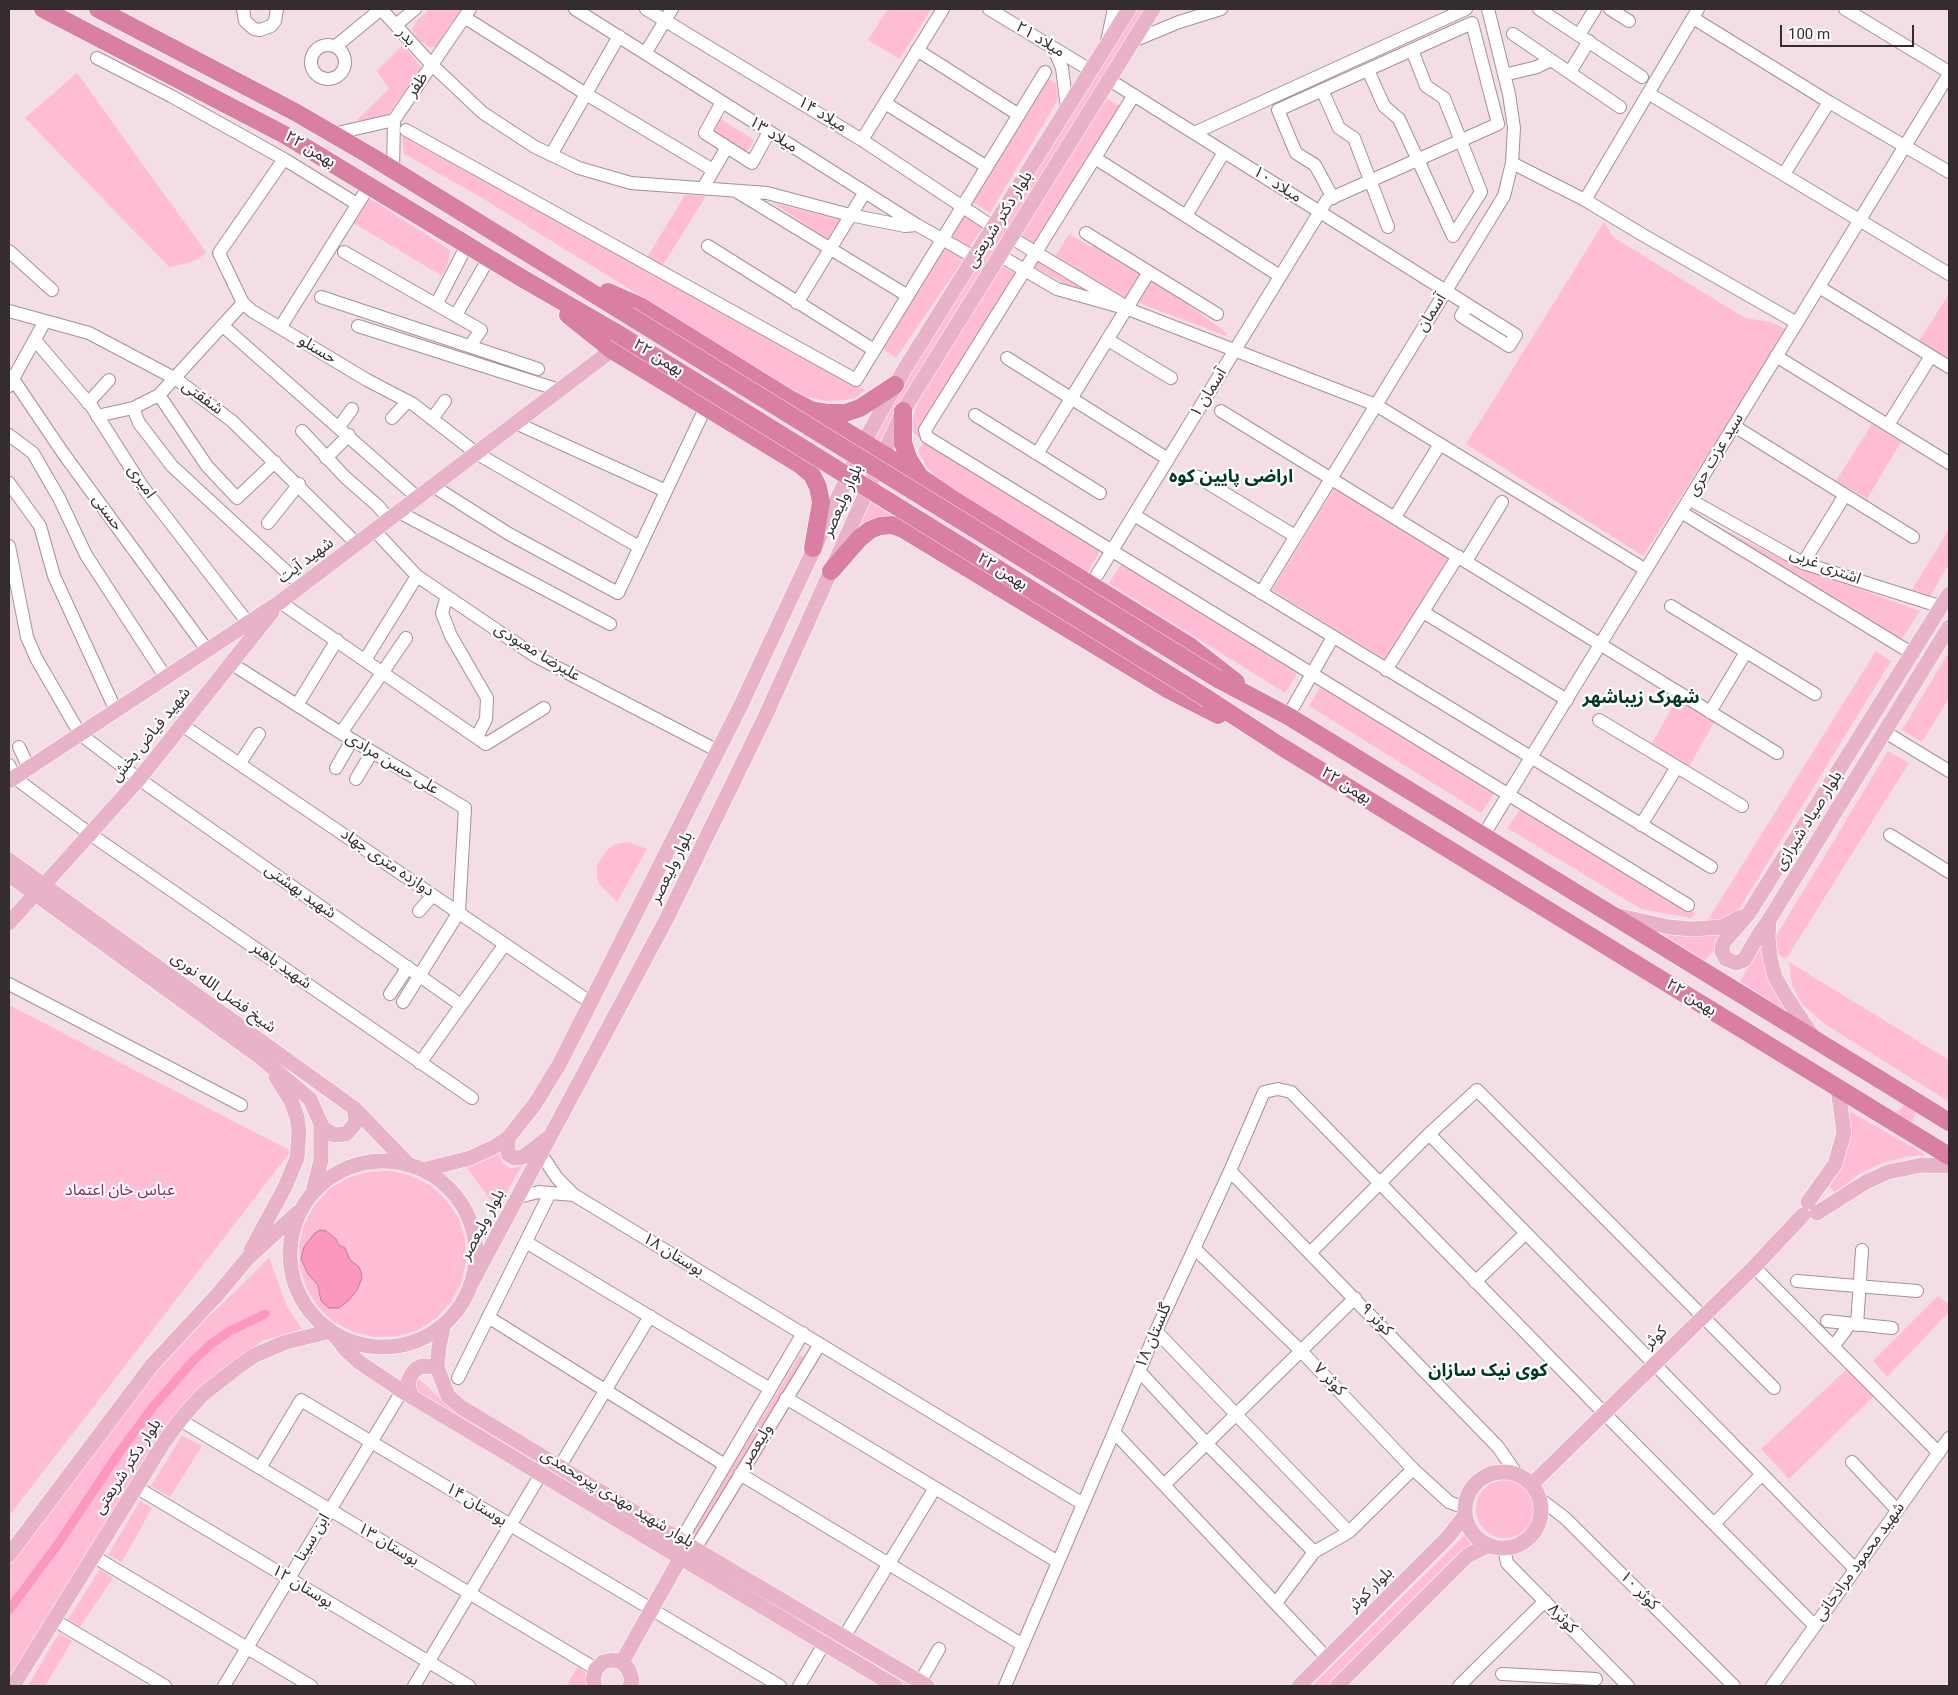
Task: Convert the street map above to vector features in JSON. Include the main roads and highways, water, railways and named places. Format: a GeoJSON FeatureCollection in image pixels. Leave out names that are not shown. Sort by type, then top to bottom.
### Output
{"type":"FeatureCollection","features":[{"type":"Feature","properties":{"kind":"highway","name":"۲۲ بهمن"},"geometry":{"type":"LineString","coordinates":[[43,9],[285,135],[615,332],[1208,699],[1282,747],[1949,1156]]}},
{"type":"Feature","properties":{"kind":"highway","name":"۲۲ بهمن"},"geometry":{"type":"LineString","coordinates":[[98,9],[295,112],[393,170],[1218,679],[1288,716],[1943,1118]]}},
{"type":"Feature","properties":{"kind":"highway"},"geometry":{"type":"LineString","coordinates":[[528,254],[640,306],[788,398],[812,410],[1191,647],[1266,705]]}},
{"type":"Feature","properties":{"kind":"highway"},"geometry":{"type":"LineString","coordinates":[[520,277],[612,350],[799,464],[812,475],[818,486],[821,502],[813,548]]}},
{"type":"Feature","properties":{"kind":"highway"},"geometry":{"type":"LineString","coordinates":[[812,410],[828,413],[845,413],[860,408],[895,385]]}},
{"type":"Feature","properties":{"kind":"highway"},"geometry":{"type":"LineString","coordinates":[[762,442],[780,434],[786,426],[790,408],[788,398]]}},
{"type":"Feature","properties":{"kind":"highway"},"geometry":{"type":"LineString","coordinates":[[903,411],[903,443],[909,460],[920,477]]}},
{"type":"Feature","properties":{"kind":"highway"},"geometry":{"type":"LineString","coordinates":[[929,545],[929,531],[934,518],[942,508],[954,500]]}},
{"type":"Feature","properties":{"kind":"highway"},"geometry":{"type":"LineString","coordinates":[[831,571],[859,539],[870,530],[880,526],[892,525],[903,529],[1168,690],[1282,747]]}},
{"type":"Feature","properties":{"kind":"highway"},"geometry":{"type":"LineString","coordinates":[[1879,1114],[1890,1108],[1893,1104],[1895,1098],[1894,1088]]}},
{"type":"Feature","properties":{"kind":"highway"},"geometry":{"type":"LineString","coordinates":[[1922,1140],[1920,1132],[1922,1122],[1926,1118],[1943,1118]]}},
{"type":"Feature","properties":{"kind":"main road","name":"بلوار دکتر شریعتی"},"geometry":{"type":"LineString","coordinates":[[864,442],[895,385],[1129,9]]}},
{"type":"Feature","properties":{"kind":"main road","name":"بلوار دکتر شریعتی"},"geometry":{"type":"LineString","coordinates":[[884,454],[903,411],[1153,9]]}},
{"type":"Feature","properties":{"kind":"main road","name":"شهید آیت"},"geometry":{"type":"LineString","coordinates":[[11,775],[29,768],[280,602],[612,350]]}},
{"type":"Feature","properties":{"kind":"main road","name":"بلوار ولیعصر"},"geometry":{"type":"LineString","coordinates":[[424,1170],[484,1153],[508,1138],[536,1104],[560,1063],[741,705],[864,442]]}},
{"type":"Feature","properties":{"kind":"main road","name":"بلوار ولیعصر"},"geometry":{"type":"LineString","coordinates":[[470,1286],[666,920],[766,717],[884,454]]}},
{"type":"Feature","properties":{"kind":"main road","name":"بلوار صیاد شیرازی"},"geometry":{"type":"LineString","coordinates":[[1945,600],[1913,654],[1749,913],[1723,943],[1722,952],[1726,959],[1736,963],[1744,960],[1758,934],[1769,920],[1949,627]]}},
{"type":"Feature","properties":{"kind":"main road","name":"شهید فیاض بخش"},"geometry":{"type":"LineString","coordinates":[[9,923],[139,779],[280,602]]}},
{"type":"Feature","properties":{"kind":"main road"},"geometry":{"type":"LineString","coordinates":[[741,705],[766,717]]}},
{"type":"Feature","properties":{"kind":"main road","name":"شیخ فضل الله نوری"},"geometry":{"type":"LineString","coordinates":[[9,860],[40,890],[261,1058],[310,1099],[321,1124],[321,1160],[313,1192]]}},
{"type":"Feature","properties":{"kind":"main road","name":"شیخ فضل الله نوری"},"geometry":{"type":"LineString","coordinates":[[9,876],[40,890],[354,1108],[408,1165]]}},
{"type":"Feature","properties":{"kind":"main road"},"geometry":{"type":"LineString","coordinates":[[1609,913],[1669,926],[1706,929],[1722,927],[1749,913]]}},
{"type":"Feature","properties":{"kind":"main road"},"geometry":{"type":"LineString","coordinates":[[1769,920],[1770,958],[1775,977],[1816,1041]]}},
{"type":"Feature","properties":{"kind":"main road"},"geometry":{"type":"LineString","coordinates":[[247,1259],[285,1187],[297,1158],[299,1142],[297,1117],[291,1101],[261,1058]]}},
{"type":"Feature","properties":{"kind":"main road"},"geometry":{"type":"LineString","coordinates":[[1809,1210],[1835,1164],[1844,1133],[1838,1089]]}},
{"type":"Feature","properties":{"kind":"main road"},"geometry":{"type":"LineString","coordinates":[[321,1124],[329,1133],[334,1135],[346,1134],[354,1126],[356,1120],[354,1108]]}},
{"type":"Feature","properties":{"kind":"main road"},"geometry":{"type":"LineString","coordinates":[[508,1138],[508,1154],[514,1158],[523,1156],[552,1136]]}},
{"type":"Feature","properties":{"kind":"main road"},"geometry":{"type":"LineString","coordinates":[[9,1555],[152,1365],[217,1295],[247,1259],[300,1210],[313,1192],[328,1178],[353,1166],[367,1162],[388,1161],[424,1170],[443,1183],[458,1199],[469,1219],[475,1241],[476,1264],[470,1286],[460,1307],[444,1324],[424,1337],[401,1345],[377,1347],[353,1342],[331,1331],[309,1310],[298,1292],[291,1272],[290,1244],[300,1210]]}},
{"type":"Feature","properties":{"kind":"main road"},"geometry":{"type":"LineString","coordinates":[[1809,1210],[1888,1172],[1922,1165],[1949,1166]]}},
{"type":"Feature","properties":{"kind":"main road","name":"کوثر"},"geometry":{"type":"LineString","coordinates":[[1532,1484],[1754,1267],[1809,1210]]}},
{"type":"Feature","properties":{"kind":"main road"},"geometry":{"type":"LineString","coordinates":[[407,1393],[409,1389],[408,1382],[416,1369],[430,1365],[437,1367],[444,1324]]}},
{"type":"Feature","properties":{"kind":"main road","name":"بلوار دکتر شریعتی"},"geometry":{"type":"LineString","coordinates":[[13,1686],[136,1487],[180,1420],[202,1395],[255,1355],[286,1342],[331,1331]]}},
{"type":"Feature","properties":{"kind":"main road","name":"بلوار شهید مهدی پیرمحمدی"},"geometry":{"type":"LineString","coordinates":[[331,1331],[359,1362],[407,1393],[895,1686]]}},
{"type":"Feature","properties":{"kind":"main road","name":"بلوار شهید مهدی پیرمحمدی"},"geometry":{"type":"LineString","coordinates":[[437,1367],[448,1396],[461,1407],[694,1549],[924,1684]]}},
{"type":"Feature","properties":{"kind":"main road"},"geometry":{"type":"LineString","coordinates":[[1496,1472],[1506,1472],[1516,1474],[1532,1484],[1540,1499],[1542,1514],[1537,1528],[1524,1543],[1504,1548],[1488,1545],[1473,1533],[1465,1512],[1466,1498],[1477,1482],[1496,1472]]}},
{"type":"Feature","properties":{"kind":"main road","name":"بلوار کوثر"},"geometry":{"type":"LineString","coordinates":[[1299,1686],[1448,1537],[1465,1512]]}},
{"type":"Feature","properties":{"kind":"main road"},"geometry":{"type":"LineString","coordinates":[[681,1540],[681,1558]]}},
{"type":"Feature","properties":{"kind":"main road"},"geometry":{"type":"LineString","coordinates":[[1337,1686],[1468,1556],[1488,1545]]}},
{"type":"Feature","properties":{"kind":"main road"},"geometry":{"type":"LineString","coordinates":[[622,1662],[681,1558],[694,1549]]}},
{"type":"Feature","properties":{"kind":"main road"},"geometry":{"type":"LineString","coordinates":[[595,1686],[593,1679],[596,1669],[608,1660],[622,1662],[630,1670],[630,1686]]}},
{"type":"Feature","properties":{"kind":"waterway"},"geometry":{"type":"LineString","coordinates":[[9,1610],[58,1544],[116,1457],[152,1408],[191,1363],[211,1344],[230,1331],[265,1314]]}},
{"type":"Feature","properties":{"kind":"district","name":"اراضی پایین کوه"},"geometry":{"type":"Point","coordinates":[1231,477]}},
{"type":"Feature","properties":{"kind":"district","name":"شهرک زیباشهر"},"geometry":{"type":"Point","coordinates":[1641,698]}},
{"type":"Feature","properties":{"kind":"district","name":"کوی نیک سازان"},"geometry":{"type":"Point","coordinates":[1488,1371]}},
{"type":"Feature","properties":{"kind":"park label","name":"عباس خان اعتماد"},"geometry":{"type":"Point","coordinates":[120,1191]}}]}
